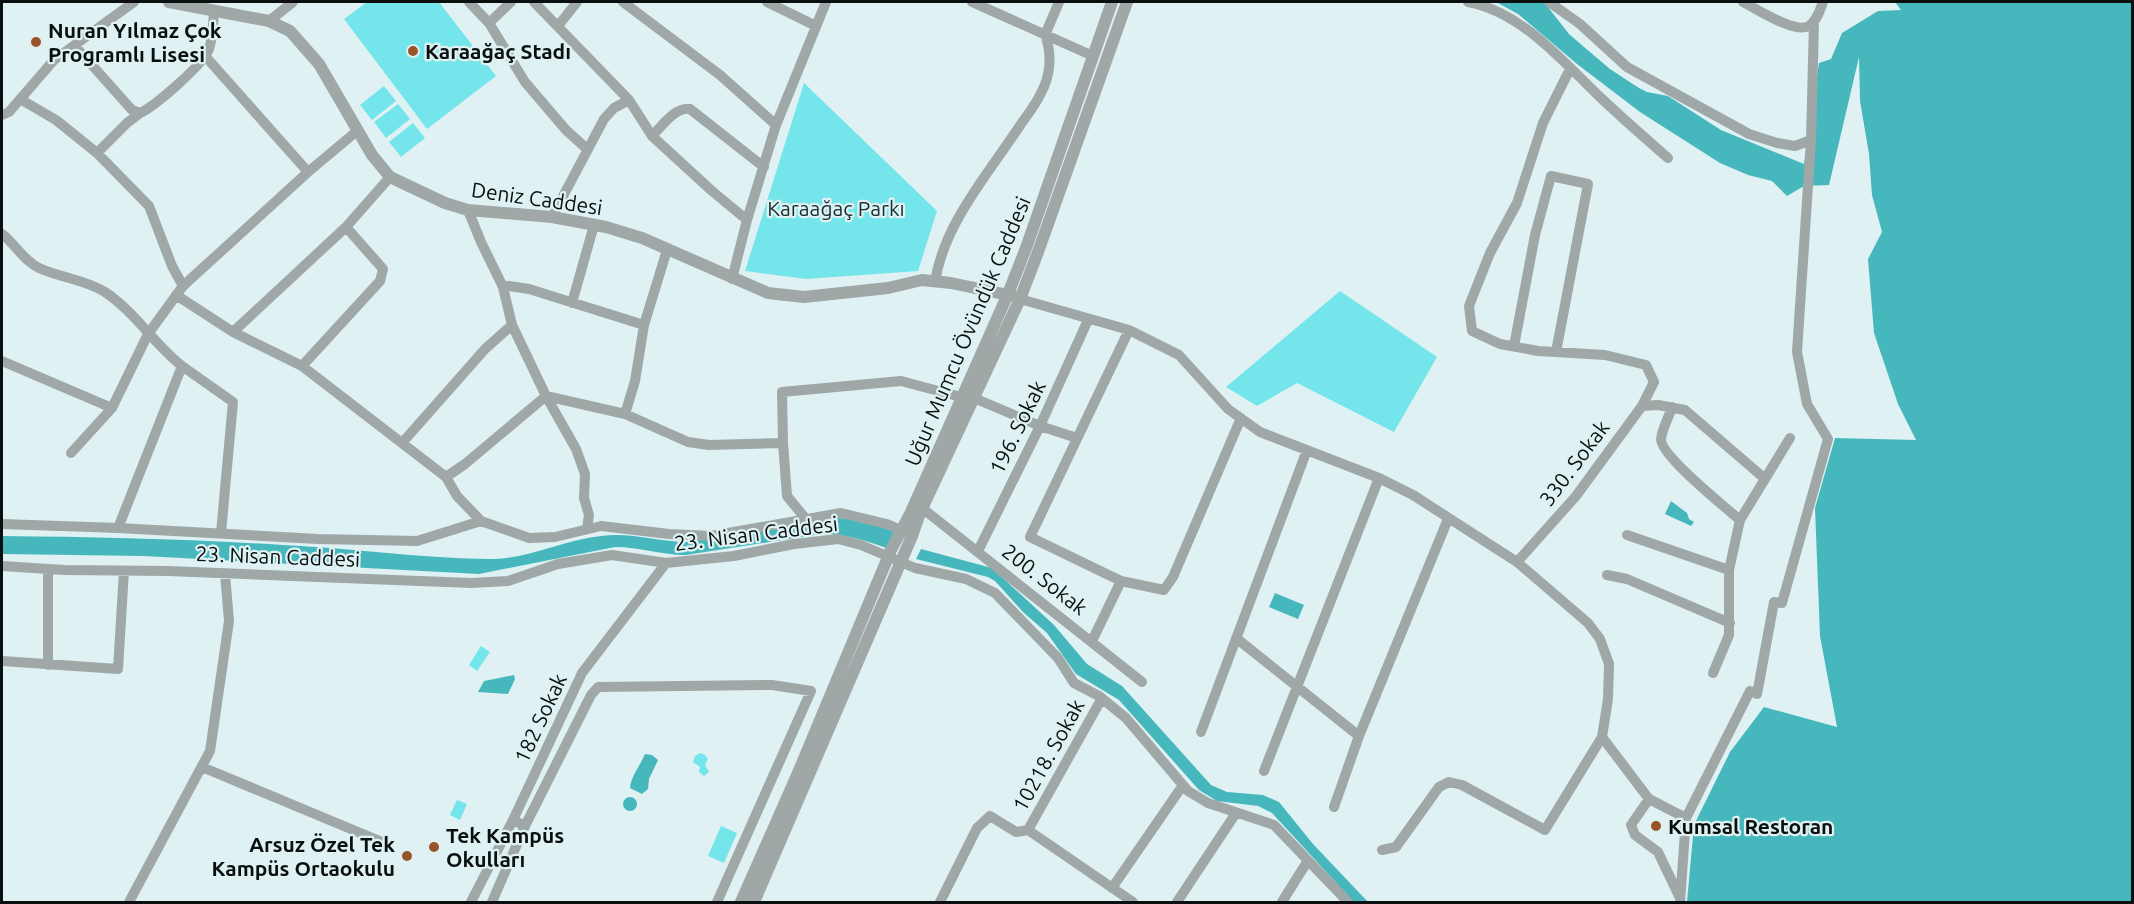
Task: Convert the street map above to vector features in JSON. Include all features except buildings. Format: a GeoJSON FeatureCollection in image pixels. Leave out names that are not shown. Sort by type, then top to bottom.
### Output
{"type":"FeatureCollection","features":[{"type":"Feature","properties":{"kind":"street"},"geometry":{"type":"LineString","coordinates":[[2,115],[9,112],[54,60],[134,2]]}},
{"type":"Feature","properties":{"kind":"street","name":"Deniz Caddesi"},"geometry":{"type":"LineString","coordinates":[[169,2],[268,21],[290,31],[319,64],[372,155],[390,177],[445,203],[468,210],[552,217],[642,238],[768,294],[804,297],[888,288],[922,280],[1014,296]]}},
{"type":"Feature","properties":{"kind":"street"},"geometry":{"type":"LineString","coordinates":[[268,21],[294,2]]}},
{"type":"Feature","properties":{"kind":"street"},"geometry":{"type":"LineString","coordinates":[[469,2],[489,23],[525,82],[555,118],[587,149]]}},
{"type":"Feature","properties":{"kind":"street"},"geometry":{"type":"LineString","coordinates":[[489,23],[511,2]]}},
{"type":"Feature","properties":{"kind":"street"},"geometry":{"type":"LineString","coordinates":[[534,2],[629,100],[652,136],[747,220]]}},
{"type":"Feature","properties":{"kind":"street"},"geometry":{"type":"LineString","coordinates":[[558,26],[577,2]]}},
{"type":"Feature","properties":{"kind":"street"},"geometry":{"type":"LineString","coordinates":[[622,2],[720,75],[776,125]]}},
{"type":"Feature","properties":{"kind":"street"},"geometry":{"type":"LineString","coordinates":[[767,2],[816,26]]}},
{"type":"Feature","properties":{"kind":"street"},"geometry":{"type":"LineString","coordinates":[[732,279],[776,125],[826,2]]}},
{"type":"Feature","properties":{"kind":"street"},"geometry":{"type":"LineString","coordinates":[[972,2],[1092,56]]}},
{"type":"Feature","properties":{"kind":"street"},"geometry":{"type":"LineString","coordinates":[[935,282],[938,261],[954,227],[1042,92],[1050,57],[1045,35],[1059,2]]}},
{"type":"Feature","properties":{"kind":"street","name":"Uğur Mumcu Övündük Caddesi"},"geometry":{"type":"LineString","coordinates":[[1014,296],[1092,56],[1112,2]]}},
{"type":"Feature","properties":{"kind":"street","name":"Uğur Mumcu Övündük Caddesi"},"geometry":{"type":"LineString","coordinates":[[905,536],[922,508],[1014,296],[1038,252],[1127,2]]}},
{"type":"Feature","properties":{"kind":"street"},"geometry":{"type":"LineString","coordinates":[[1468,2],[1480,4],[1507,16],[1534,35],[1668,158]]}},
{"type":"Feature","properties":{"kind":"street"},"geometry":{"type":"LineString","coordinates":[[1549,2],[1580,24],[1627,67],[1749,134],[1795,146],[1811,140]]}},
{"type":"Feature","properties":{"kind":"street"},"geometry":{"type":"LineString","coordinates":[[1743,2],[1793,27],[1806,28],[1814,22]]}},
{"type":"Feature","properties":{"kind":"street"},"geometry":{"type":"LineString","coordinates":[[1680,900],[1686,818],[1750,691],[1757,694],[1774,602],[1782,603],[1828,439],[1808,405],[1797,352],[1811,140],[1814,22],[1824,2]]}},
{"type":"Feature","properties":{"kind":"street"},"geometry":{"type":"LineString","coordinates":[[97,153],[127,123],[166,93],[206,57],[211,40],[214,11]]}},
{"type":"Feature","properties":{"kind":"street"},"geometry":{"type":"LineString","coordinates":[[75,46],[126,104],[132,110],[140,113]]}},
{"type":"Feature","properties":{"kind":"street"},"geometry":{"type":"LineString","coordinates":[[206,57],[308,172]]}},
{"type":"Feature","properties":{"kind":"street"},"geometry":{"type":"LineString","coordinates":[[1514,346],[1535,235],[1551,176],[1588,184],[1556,352],[1514,346],[1500,344],[1472,331],[1469,306],[1490,253],[1517,203],[1543,123],[1570,69]]}},
{"type":"Feature","properties":{"kind":"street"},"geometry":{"type":"LineString","coordinates":[[20,99],[56,120],[97,153],[148,206],[180,291],[233,332],[302,366],[446,477],[457,496],[482,521],[529,538],[555,537],[601,526],[669,534],[711,536],[841,513],[863,517],[905,536],[741,903]]}},
{"type":"Feature","properties":{"kind":"street"},"geometry":{"type":"LineString","coordinates":[[552,217],[604,119],[614,108],[629,100]]}},
{"type":"Feature","properties":{"kind":"street"},"geometry":{"type":"LineString","coordinates":[[652,136],[674,114],[686,108],[690,109],[764,167]]}},
{"type":"Feature","properties":{"kind":"street"},"geometry":{"type":"LineString","coordinates":[[71,453],[112,408],[148,334],[180,291],[308,172],[357,131]]}},
{"type":"Feature","properties":{"kind":"street"},"geometry":{"type":"LineString","coordinates":[[233,332],[346,227],[390,177]]}},
{"type":"Feature","properties":{"kind":"street"},"geometry":{"type":"LineString","coordinates":[[468,210],[503,287],[512,325],[546,396],[576,449],[585,474],[584,498],[589,515],[587,529]]}},
{"type":"Feature","properties":{"kind":"street"},"geometry":{"type":"LineString","coordinates":[[572,303],[594,225]]}},
{"type":"Feature","properties":{"kind":"street"},"geometry":{"type":"LineString","coordinates":[[302,366],[380,281],[383,269],[346,227]]}},
{"type":"Feature","properties":{"kind":"street"},"geometry":{"type":"LineString","coordinates":[[2,234],[10,240],[22,257],[39,268],[88,283],[104,292],[124,307],[164,352],[233,402],[221,533]]}},
{"type":"Feature","properties":{"kind":"street"},"geometry":{"type":"LineString","coordinates":[[626,414],[635,381],[644,325],[667,249]]}},
{"type":"Feature","properties":{"kind":"street"},"geometry":{"type":"LineString","coordinates":[[503,287],[509,285],[530,289],[644,325]]}},
{"type":"Feature","properties":{"kind":"street"},"geometry":{"type":"LineString","coordinates":[[1014,296],[1088,320],[1129,330],[1179,355],[1228,409],[1260,432],[1379,478],[1413,495],[1517,562],[1588,623],[1600,639],[1609,664],[1608,699],[1602,737],[1545,830],[1462,784],[1449,782],[1438,787],[1396,847],[1382,850]]}},
{"type":"Feature","properties":{"kind":"street","name":"196. Sokak"},"geometry":{"type":"LineString","coordinates":[[978,551],[1040,426],[1088,320]]}},
{"type":"Feature","properties":{"kind":"street"},"geometry":{"type":"LineString","coordinates":[[402,443],[485,349],[512,325]]}},
{"type":"Feature","properties":{"kind":"street","name":"200. Sokak"},"geometry":{"type":"LineString","coordinates":[[1120,581],[1030,537],[1129,330]]}},
{"type":"Feature","properties":{"kind":"street","name":"330. Sokak"},"geometry":{"type":"LineString","coordinates":[[1517,562],[1576,496],[1642,406],[1654,382],[1646,365],[1605,355],[1556,352]]}},
{"type":"Feature","properties":{"kind":"street"},"geometry":{"type":"LineString","coordinates":[[2,361],[112,408]]}},
{"type":"Feature","properties":{"kind":"street"},"geometry":{"type":"LineString","coordinates":[[118,528],[182,366]]}},
{"type":"Feature","properties":{"kind":"street"},"geometry":{"type":"LineString","coordinates":[[805,518],[787,496],[782,392],[901,381],[968,398],[1077,438]]}},
{"type":"Feature","properties":{"kind":"street"},"geometry":{"type":"LineString","coordinates":[[546,396],[626,414],[688,442],[709,445],[783,443]]}},
{"type":"Feature","properties":{"kind":"street"},"geometry":{"type":"LineString","coordinates":[[446,477],[465,464],[546,396]]}},
{"type":"Feature","properties":{"kind":"street","name":"Uğur Mumcu Övündük Caddesi"},"geometry":{"type":"LineString","coordinates":[[905,536],[911,512],[968,398]]}},
{"type":"Feature","properties":{"kind":"street"},"geometry":{"type":"LineString","coordinates":[[1642,406],[1658,405],[1685,410],[1764,478]]}},
{"type":"Feature","properties":{"kind":"street"},"geometry":{"type":"LineString","coordinates":[[1672,407],[1661,439],[1662,447],[1682,469],[1740,520]]}},
{"type":"Feature","properties":{"kind":"street"},"geometry":{"type":"LineString","coordinates":[[1092,640],[1120,581],[1164,590],[1173,577],[1241,418]]}},
{"type":"Feature","properties":{"kind":"street"},"geometry":{"type":"LineString","coordinates":[[1713,673],[1729,635],[1729,570],[1740,520],[1790,438]]}},
{"type":"Feature","properties":{"kind":"street"},"geometry":{"type":"LineString","coordinates":[[1201,732],[1307,450]]}},
{"type":"Feature","properties":{"kind":"street"},"geometry":{"type":"LineString","coordinates":[[1264,771],[1379,478]]}},
{"type":"Feature","properties":{"kind":"street","name":"200. Sokak"},"geometry":{"type":"LineString","coordinates":[[922,508],[1092,640],[1142,682]]}},
{"type":"Feature","properties":{"kind":"street"},"geometry":{"type":"LineString","coordinates":[[1334,807],[1359,736],[1448,519]]}},
{"type":"Feature","properties":{"kind":"street"},"geometry":{"type":"LineString","coordinates":[[2,524],[318,539],[417,541],[482,521]]}},
{"type":"Feature","properties":{"kind":"street"},"geometry":{"type":"LineString","coordinates":[[1627,535],[1729,570]]}},
{"type":"Feature","properties":{"kind":"street","name":"23. Nisan Caddesi"},"geometry":{"type":"LineString","coordinates":[[2,566],[471,583],[508,581],[558,564],[612,555],[666,563],[734,556],[794,544],[838,539],[896,556],[915,568],[966,579],[995,593],[1058,658],[1074,683],[1102,698],[1126,718],[1188,790],[1208,803],[1274,825],[1348,903]]}},
{"type":"Feature","properties":{"kind":"street"},"geometry":{"type":"LineString","coordinates":[[754,903],[896,556]]}},
{"type":"Feature","properties":{"kind":"street","name":"182 Sokak"},"geometry":{"type":"LineString","coordinates":[[471,903],[582,673],[666,563]]}},
{"type":"Feature","properties":{"kind":"street"},"geometry":{"type":"LineString","coordinates":[[48,569],[48,664]]}},
{"type":"Feature","properties":{"kind":"street"},"geometry":{"type":"LineString","coordinates":[[2,661],[117,669],[124,571]]}},
{"type":"Feature","properties":{"kind":"street"},"geometry":{"type":"LineString","coordinates":[[129,903],[210,751],[229,621],[225,574]]}},
{"type":"Feature","properties":{"kind":"street"},"geometry":{"type":"LineString","coordinates":[[1607,574],[1627,579],[1730,623]]}},
{"type":"Feature","properties":{"kind":"street"},"geometry":{"type":"LineString","coordinates":[[1236,638],[1359,736]]}},
{"type":"Feature","properties":{"kind":"street"},"geometry":{"type":"LineString","coordinates":[[492,903],[525,826],[591,695],[598,687],[772,685],[811,691],[717,903]]}},
{"type":"Feature","properties":{"kind":"street","name":"10218. Sokak"},"geometry":{"type":"LineString","coordinates":[[1028,830],[1102,698]]}},
{"type":"Feature","properties":{"kind":"street"},"geometry":{"type":"LineString","coordinates":[[1602,737],[1649,799],[1686,818]]}},
{"type":"Feature","properties":{"kind":"street"},"geometry":{"type":"LineString","coordinates":[[202,767],[382,842]]}},
{"type":"Feature","properties":{"kind":"street"},"geometry":{"type":"LineString","coordinates":[[1112,888],[1183,785]]}},
{"type":"Feature","properties":{"kind":"street"},"geometry":{"type":"LineString","coordinates":[[1649,799],[1631,825],[1635,835],[1658,852],[1680,900]]}},
{"type":"Feature","properties":{"kind":"street"},"geometry":{"type":"LineString","coordinates":[[1177,903],[1236,813]]}},
{"type":"Feature","properties":{"kind":"street"},"geometry":{"type":"LineString","coordinates":[[940,903],[976,828],[990,816],[1016,832],[1028,830],[1132,903]]}},
{"type":"Feature","properties":{"kind":"street"},"geometry":{"type":"LineString","coordinates":[[513,820],[525,826]]}},
{"type":"Feature","properties":{"kind":"street"},"geometry":{"type":"LineString","coordinates":[[1282,903],[1307,862]]}},
{"type":"Feature","properties":{"kind":"green space"},"geometry":{"type":"Polygon","coordinates":[[[367,2],[439,2],[496,76],[427,129],[344,19],[367,2]]]}},
{"type":"Feature","properties":{"kind":"green space","name":"Karaağaç Parkı"},"geometry":{"type":"Polygon","coordinates":[[[804,83],[937,211],[918,271],[806,279],[745,271],[804,83]]]}},
{"type":"Feature","properties":{"kind":"green space"},"geometry":{"type":"Polygon","coordinates":[[[384,86],[396,101],[372,120],[360,105],[384,86]]]}},
{"type":"Feature","properties":{"kind":"green space"},"geometry":{"type":"Polygon","coordinates":[[[398,104],[410,119],[386,138],[374,122],[398,104]]]}},
{"type":"Feature","properties":{"kind":"green space"},"geometry":{"type":"Polygon","coordinates":[[[413,123],[425,138],[401,157],[389,142],[413,123]]]}},
{"type":"Feature","properties":{"kind":"green space"},"geometry":{"type":"Polygon","coordinates":[[[1340,291],[1437,357],[1394,432],[1297,383],[1257,406],[1226,387],[1340,291]]]}},
{"type":"Feature","properties":{"kind":"green space"},"geometry":{"type":"Polygon","coordinates":[[[481,646],[490,652],[477,671],[469,665],[481,646]]]}},
{"type":"Feature","properties":{"kind":"green space"},"geometry":{"type":"Polygon","coordinates":[[[700,753],[708,759],[705,765],[709,772],[704,776],[699,772],[700,767],[693,762],[695,756],[700,753]]]}},
{"type":"Feature","properties":{"kind":"green space"},"geometry":{"type":"Polygon","coordinates":[[[457,800],[467,804],[460,820],[450,815],[457,800]]]}},
{"type":"Feature","properties":{"kind":"green space"},"geometry":{"type":"Polygon","coordinates":[[[721,826],[737,833],[724,863],[708,856],[721,826]]]}},
{"type":"Feature","properties":{"kind":"shaded area"},"geometry":{"type":"Polygon","coordinates":[[[1496,2],[1544,2],[1569,34],[1610,69],[1639,88],[1668,96],[1721,130],[1804,164],[1819,63],[1831,59],[1842,33],[1878,11],[1901,10],[1895,2],[2132,2],[2132,902],[1687,902],[1694,825],[1730,752],[1764,707],[1837,727],[1820,636],[1815,508],[1835,438],[1916,440],[1898,404],[1874,333],[1868,259],[1882,232],[1872,195],[1869,154],[1860,101],[1859,57],[1829,185],[1804,186],[1787,196],[1772,181],[1748,175],[1720,163],[1640,112],[1577,64],[1518,14],[1496,2]]]}},
{"type":"Feature","properties":{"kind":"shaded area"},"geometry":{"type":"Polygon","coordinates":[[[1671,501],[1687,513],[1689,519],[1694,522],[1691,526],[1665,514],[1671,501]]]}},
{"type":"Feature","properties":{"kind":"shaded area"},"geometry":{"type":"Polygon","coordinates":[[[839,518],[853,519],[895,531],[886,548],[854,538],[821,534],[686,555],[615,547],[479,574],[144,556],[2,554],[2,536],[213,541],[486,559],[516,556],[601,536],[623,535],[687,542],[839,518]]]}},
{"type":"Feature","properties":{"kind":"shaded area"},"geometry":{"type":"Polygon","coordinates":[[[921,549],[992,568],[1054,625],[1087,664],[1122,686],[1211,785],[1227,792],[1263,795],[1279,802],[1313,844],[1368,902],[1354,902],[1272,813],[1258,806],[1217,801],[1199,790],[1119,700],[1076,674],[1047,633],[1024,613],[995,581],[988,577],[916,559],[921,549]]]}},
{"type":"Feature","properties":{"kind":"shaded area"},"geometry":{"type":"Polygon","coordinates":[[[1275,593],[1304,605],[1298,619],[1269,607],[1275,593]]]}},
{"type":"Feature","properties":{"kind":"shaded area"},"geometry":{"type":"Polygon","coordinates":[[[514,675],[515,679],[508,694],[478,692],[484,681],[514,675]]]}},
{"type":"Feature","properties":{"kind":"shaded area"},"geometry":{"type":"Polygon","coordinates":[[[645,754],[652,755],[658,760],[649,779],[648,789],[642,794],[630,788],[645,754]]]}},
{"type":"Feature","properties":{"kind":"shaded area"},"geometry":{"type":"Polygon","coordinates":[[[630,797],[635,799],[637,804],[635,809],[630,811],[625,809],[623,804],[625,799],[630,797]]]}},
{"type":"Feature","properties":{"kind":"place","name":"Nuran Yılmaz Çok Programlı Lisesi"},"geometry":{"type":"Point","coordinates":[36,42]}},
{"type":"Feature","properties":{"kind":"place","name":"Karaağaç Stadı"},"geometry":{"type":"Point","coordinates":[413,51]}},
{"type":"Feature","properties":{"kind":"place","name":"Kumsal Restoran"},"geometry":{"type":"Point","coordinates":[1656,826]}},
{"type":"Feature","properties":{"kind":"place","name":"Tek Kampüs Okulları"},"geometry":{"type":"Point","coordinates":[434,847]}},
{"type":"Feature","properties":{"kind":"place","name":"Arsuz Özel Tek Kampüs Ortaokulu"},"geometry":{"type":"Point","coordinates":[407,856]}}]}
